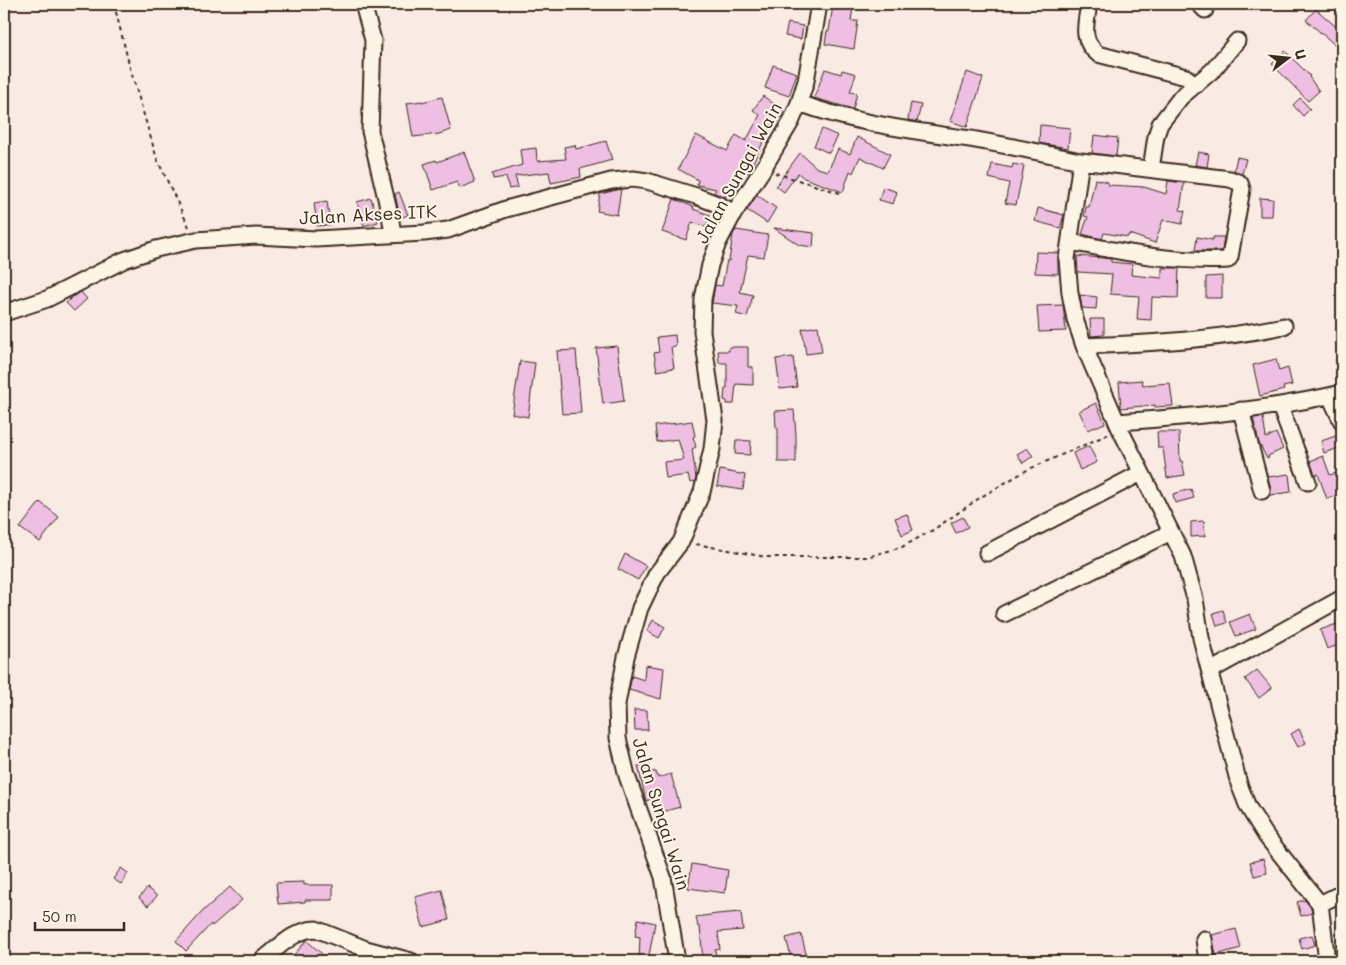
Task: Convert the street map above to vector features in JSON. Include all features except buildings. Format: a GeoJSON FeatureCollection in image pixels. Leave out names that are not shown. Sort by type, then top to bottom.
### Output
{"type":"FeatureCollection","features":[{"type":"Feature","properties":{"kind":"street"},"geometry":{"type":"LineString","coordinates":[[363,4],[373,40],[370,130],[393,234]]}},
{"type":"Feature","properties":{"kind":"street","name":"Jalan Sungai Wain"},"geometry":{"type":"LineString","coordinates":[[677,961],[663,877],[627,776],[618,738],[617,704],[626,657],[640,608],[657,573],[682,542],[702,492],[712,450],[715,420],[702,330],[703,299],[710,265],[715,250],[734,213],[791,122],[806,81],[819,4]]}},
{"type":"Feature","properties":{"kind":"street"},"geometry":{"type":"LineString","coordinates":[[1089,4],[1085,32],[1091,49],[1098,54],[1186,77],[1196,85]]}},
{"type":"Feature","properties":{"kind":"street"},"geometry":{"type":"LineString","coordinates":[[1151,169],[1156,136],[1160,124],[1181,97],[1213,70],[1237,41]]}},
{"type":"Feature","properties":{"kind":"street"},"geometry":{"type":"LineString","coordinates":[[799,102],[825,112],[876,125],[1004,145],[1081,161],[1230,178],[1241,185],[1242,189],[1229,259],[1195,261],[1122,252],[1070,242]]}},
{"type":"Feature","properties":{"kind":"street"},"geometry":{"type":"LineString","coordinates":[[1081,161],[1067,259],[1075,319],[1084,346],[1118,426],[1183,556],[1195,599],[1201,638],[1232,764],[1248,807],[1266,836],[1320,904],[1327,961]]}},
{"type":"Feature","properties":{"kind":"street","name":"Jalan Akses ITK"},"geometry":{"type":"LineString","coordinates":[[4,313],[46,299],[124,260],[156,249],[196,240],[256,236],[316,239],[448,230],[506,209],[611,181],[634,179],[647,181],[720,205],[734,213]]}},
{"type":"Feature","properties":{"kind":"street"},"geometry":{"type":"LineString","coordinates":[[1084,346],[1197,340],[1284,326]]}},
{"type":"Feature","properties":{"kind":"street"},"geometry":{"type":"LineString","coordinates":[[1118,426],[1280,406],[1336,395],[1342,422]]}},
{"type":"Feature","properties":{"kind":"street"},"geometry":{"type":"LineString","coordinates":[[1280,406],[1308,482]]}},
{"type":"Feature","properties":{"kind":"street"},"geometry":{"type":"LineString","coordinates":[[1241,410],[1262,492]]}},
{"type":"Feature","properties":{"kind":"street"},"geometry":{"type":"LineString","coordinates":[[987,553],[1141,473]]}},
{"type":"Feature","properties":{"kind":"street"},"geometry":{"type":"LineString","coordinates":[[1004,614],[1171,532]]}},
{"type":"Feature","properties":{"kind":"street"},"geometry":{"type":"LineString","coordinates":[[1210,671],[1342,598]]}},
{"type":"Feature","properties":{"kind":"street"},"geometry":{"type":"LineString","coordinates":[[1320,904],[1342,893]]}},
{"type":"Feature","properties":{"kind":"street"},"geometry":{"type":"LineString","coordinates":[[261,961],[296,934],[308,929],[316,929],[366,949],[387,953],[411,961]]}},
{"type":"Feature","properties":{"kind":"street"},"geometry":{"type":"LineString","coordinates":[[1204,939],[1207,961]]}},
{"type":"Feature","properties":{"kind":"path"},"geometry":{"type":"LineString","coordinates":[[114,4],[130,68],[157,159],[196,240]]}},
{"type":"Feature","properties":{"kind":"path"},"geometry":{"type":"LineString","coordinates":[[763,169],[840,193]]}},
{"type":"Feature","properties":{"kind":"path"},"geometry":{"type":"LineString","coordinates":[[682,542],[766,557],[867,557],[902,547],[933,530],[981,497],[1027,470],[1118,426]]}}]}
